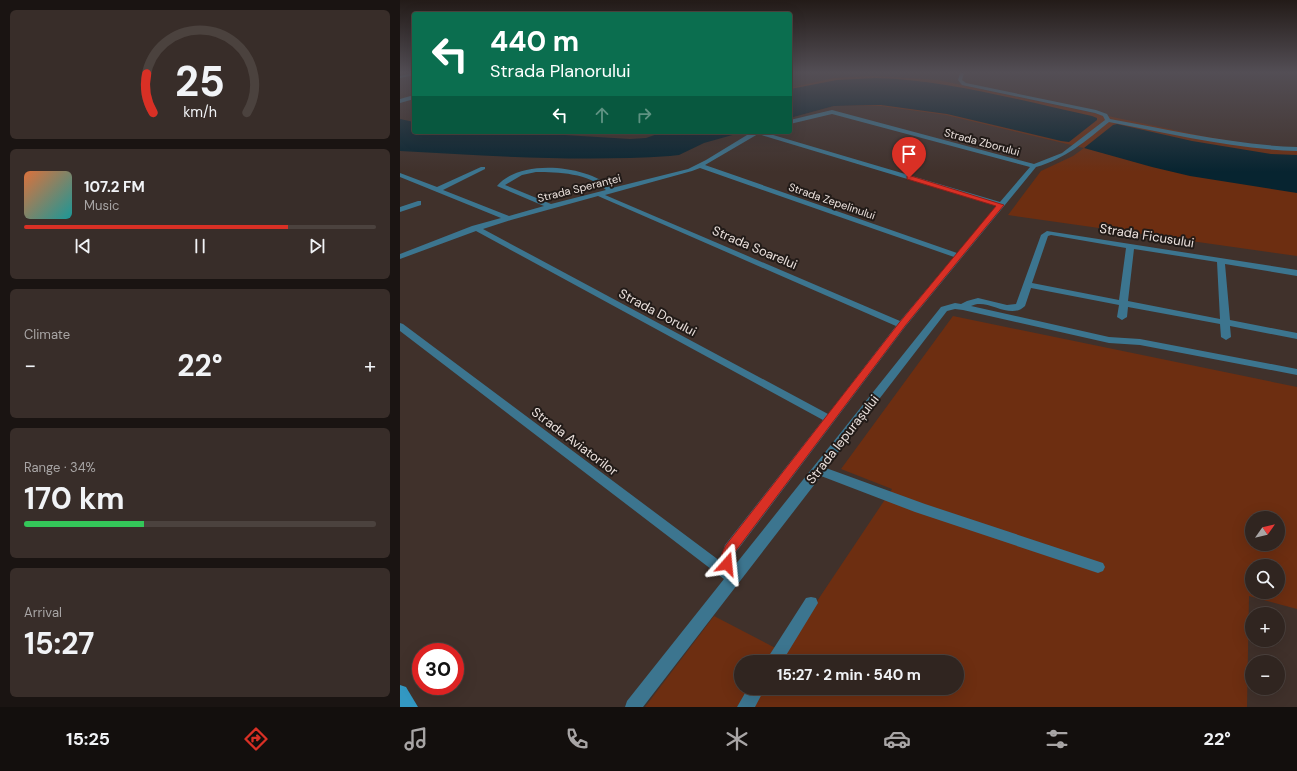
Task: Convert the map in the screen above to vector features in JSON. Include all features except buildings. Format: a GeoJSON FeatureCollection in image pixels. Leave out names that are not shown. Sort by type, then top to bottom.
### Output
{"type":"FeatureCollection","features":[{"type":"Feature","properties":{"kind":"main road"},"geometry":{"type":"LineString","coordinates":[[400,693],[410,707]]}},
{"type":"Feature","properties":{"kind":"street"},"geometry":{"type":"LineString","coordinates":[[1067,106],[1105,115],[1108,120],[1230,143],[1268,148],[1297,149]]}},
{"type":"Feature","properties":{"kind":"street","name":"Strada Zborului"},"geometry":{"type":"LineString","coordinates":[[792,121],[814,115],[832,112],[1034,166]]}},
{"type":"Feature","properties":{"kind":"street"},"geometry":{"type":"LineString","coordinates":[[1034,166],[1052,161],[1065,155],[1108,120]]}},
{"type":"Feature","properties":{"kind":"street","name":"Strada Speranței"},"geometry":{"type":"LineString","coordinates":[[400,257],[475,228],[508,218],[549,206],[679,174],[700,166],[754,134]]}},
{"type":"Feature","properties":{"kind":"street"},"geometry":{"type":"LineString","coordinates":[[765,134],[1001,205]]}},
{"type":"Feature","properties":{"kind":"street","name":"Strada Zepelinului"},"geometry":{"type":"LineString","coordinates":[[700,166],[958,256]]}},
{"type":"Feature","properties":{"kind":"street","name":"Strada Iepurașului"},"geometry":{"type":"LineString","coordinates":[[733,578],[727,564],[727,556],[730,549],[902,325],[1034,166]]}},
{"type":"Feature","properties":{"kind":"street"},"geometry":{"type":"LineString","coordinates":[[437,190],[483,168]]}},
{"type":"Feature","properties":{"kind":"street"},"geometry":{"type":"LineString","coordinates":[[549,206],[500,186],[527,171],[549,171],[573,173],[590,177],[607,185],[611,191]]}},
{"type":"Feature","properties":{"kind":"street"},"geometry":{"type":"LineString","coordinates":[[400,175],[508,218]]}},
{"type":"Feature","properties":{"kind":"street","name":"Strada Soarelui"},"geometry":{"type":"LineString","coordinates":[[598,194],[902,325]]}},
{"type":"Feature","properties":{"kind":"street"},"geometry":{"type":"LineString","coordinates":[[400,210],[418,203]]}},
{"type":"Feature","properties":{"kind":"street","name":"Strada Dorului"},"geometry":{"type":"LineString","coordinates":[[475,228],[829,419]]}},
{"type":"Feature","properties":{"kind":"street","name":"Strada Ficusului"},"geometry":{"type":"LineString","coordinates":[[959,306],[977,300],[1014,308],[1019,307],[1046,234],[1050,233],[1297,273]]}},
{"type":"Feature","properties":{"kind":"street"},"geometry":{"type":"LineString","coordinates":[[1122,317],[1130,246]]}},
{"type":"Feature","properties":{"kind":"street"},"geometry":{"type":"LineString","coordinates":[[1221,261],[1226,337]]}},
{"type":"Feature","properties":{"kind":"street"},"geometry":{"type":"LineString","coordinates":[[1028,285],[1297,336]]}},
{"type":"Feature","properties":{"kind":"street"},"geometry":{"type":"LineString","coordinates":[[959,306],[1109,340],[1140,342],[1297,372]]}},
{"type":"Feature","properties":{"kind":"street","name":"Strada Iepurașului"},"geometry":{"type":"LineString","coordinates":[[633,707],[940,313],[944,309],[959,306]]}},
{"type":"Feature","properties":{"kind":"street","name":"Strada Aviatorilor"},"geometry":{"type":"LineString","coordinates":[[400,326],[733,578]]}},
{"type":"Feature","properties":{"kind":"street"},"geometry":{"type":"LineString","coordinates":[[818,470],[920,508],[1098,567]]}},
{"type":"Feature","properties":{"kind":"street"},"geometry":{"type":"LineString","coordinates":[[778,655],[811,603]]}},
{"type":"Feature","properties":{"kind":"street"},"geometry":{"type":"LineString","coordinates":[[745,707],[753,695]]}},
{"type":"Feature","properties":{"kind":"shaded area"},"geometry":{"type":"Polygon","coordinates":[[[792,106],[1061,106],[1202,136],[1267,147],[1297,148],[1297,256],[1008,215],[1041,171],[1073,156],[1084,148],[946,115],[881,106],[834,106],[792,117],[792,106]]]}},
{"type":"Feature","properties":{"kind":"shaded area"},"geometry":{"type":"Polygon","coordinates":[[[953,316],[1297,387],[1297,609],[1260,599],[1285,599],[1285,559],[1245,559],[1245,599],[1249,599],[1249,607],[1245,607],[1245,647],[1248,647],[1248,655],[1245,655],[1245,695],[1247,695],[1247,707],[645,707],[714,616],[783,652],[892,489],[841,469],[953,316]]]}},
{"type":"Feature","properties":{"kind":"water"},"geometry":{"type":"Polygon","coordinates":[[[792,106],[834,106],[792,117],[792,106]]]}},
{"type":"Feature","properties":{"kind":"water"},"geometry":{"type":"Polygon","coordinates":[[[888,106],[1048,106],[1092,116],[1097,118],[1097,120],[1069,142],[947,114],[888,106]]]}},
{"type":"Feature","properties":{"kind":"water"},"geometry":{"type":"Polygon","coordinates":[[[400,119],[412,122],[412,134],[548,134],[630,139],[646,138],[657,134],[736,134],[704,143],[679,155],[636,158],[501,156],[400,151],[400,119]]]}},
{"type":"Feature","properties":{"kind":"water"},"geometry":{"type":"Polygon","coordinates":[[[1117,124],[1192,141],[1271,154],[1297,155],[1297,193],[1190,176],[1084,148],[1113,125],[1117,124]]]}},
{"type":"Feature","properties":{"kind":"route"},"geometry":{"type":"LineString","coordinates":[[727,564],[727,556],[730,549],[770,499],[829,419],[902,325],[1001,205],[909,178]]}}]}
